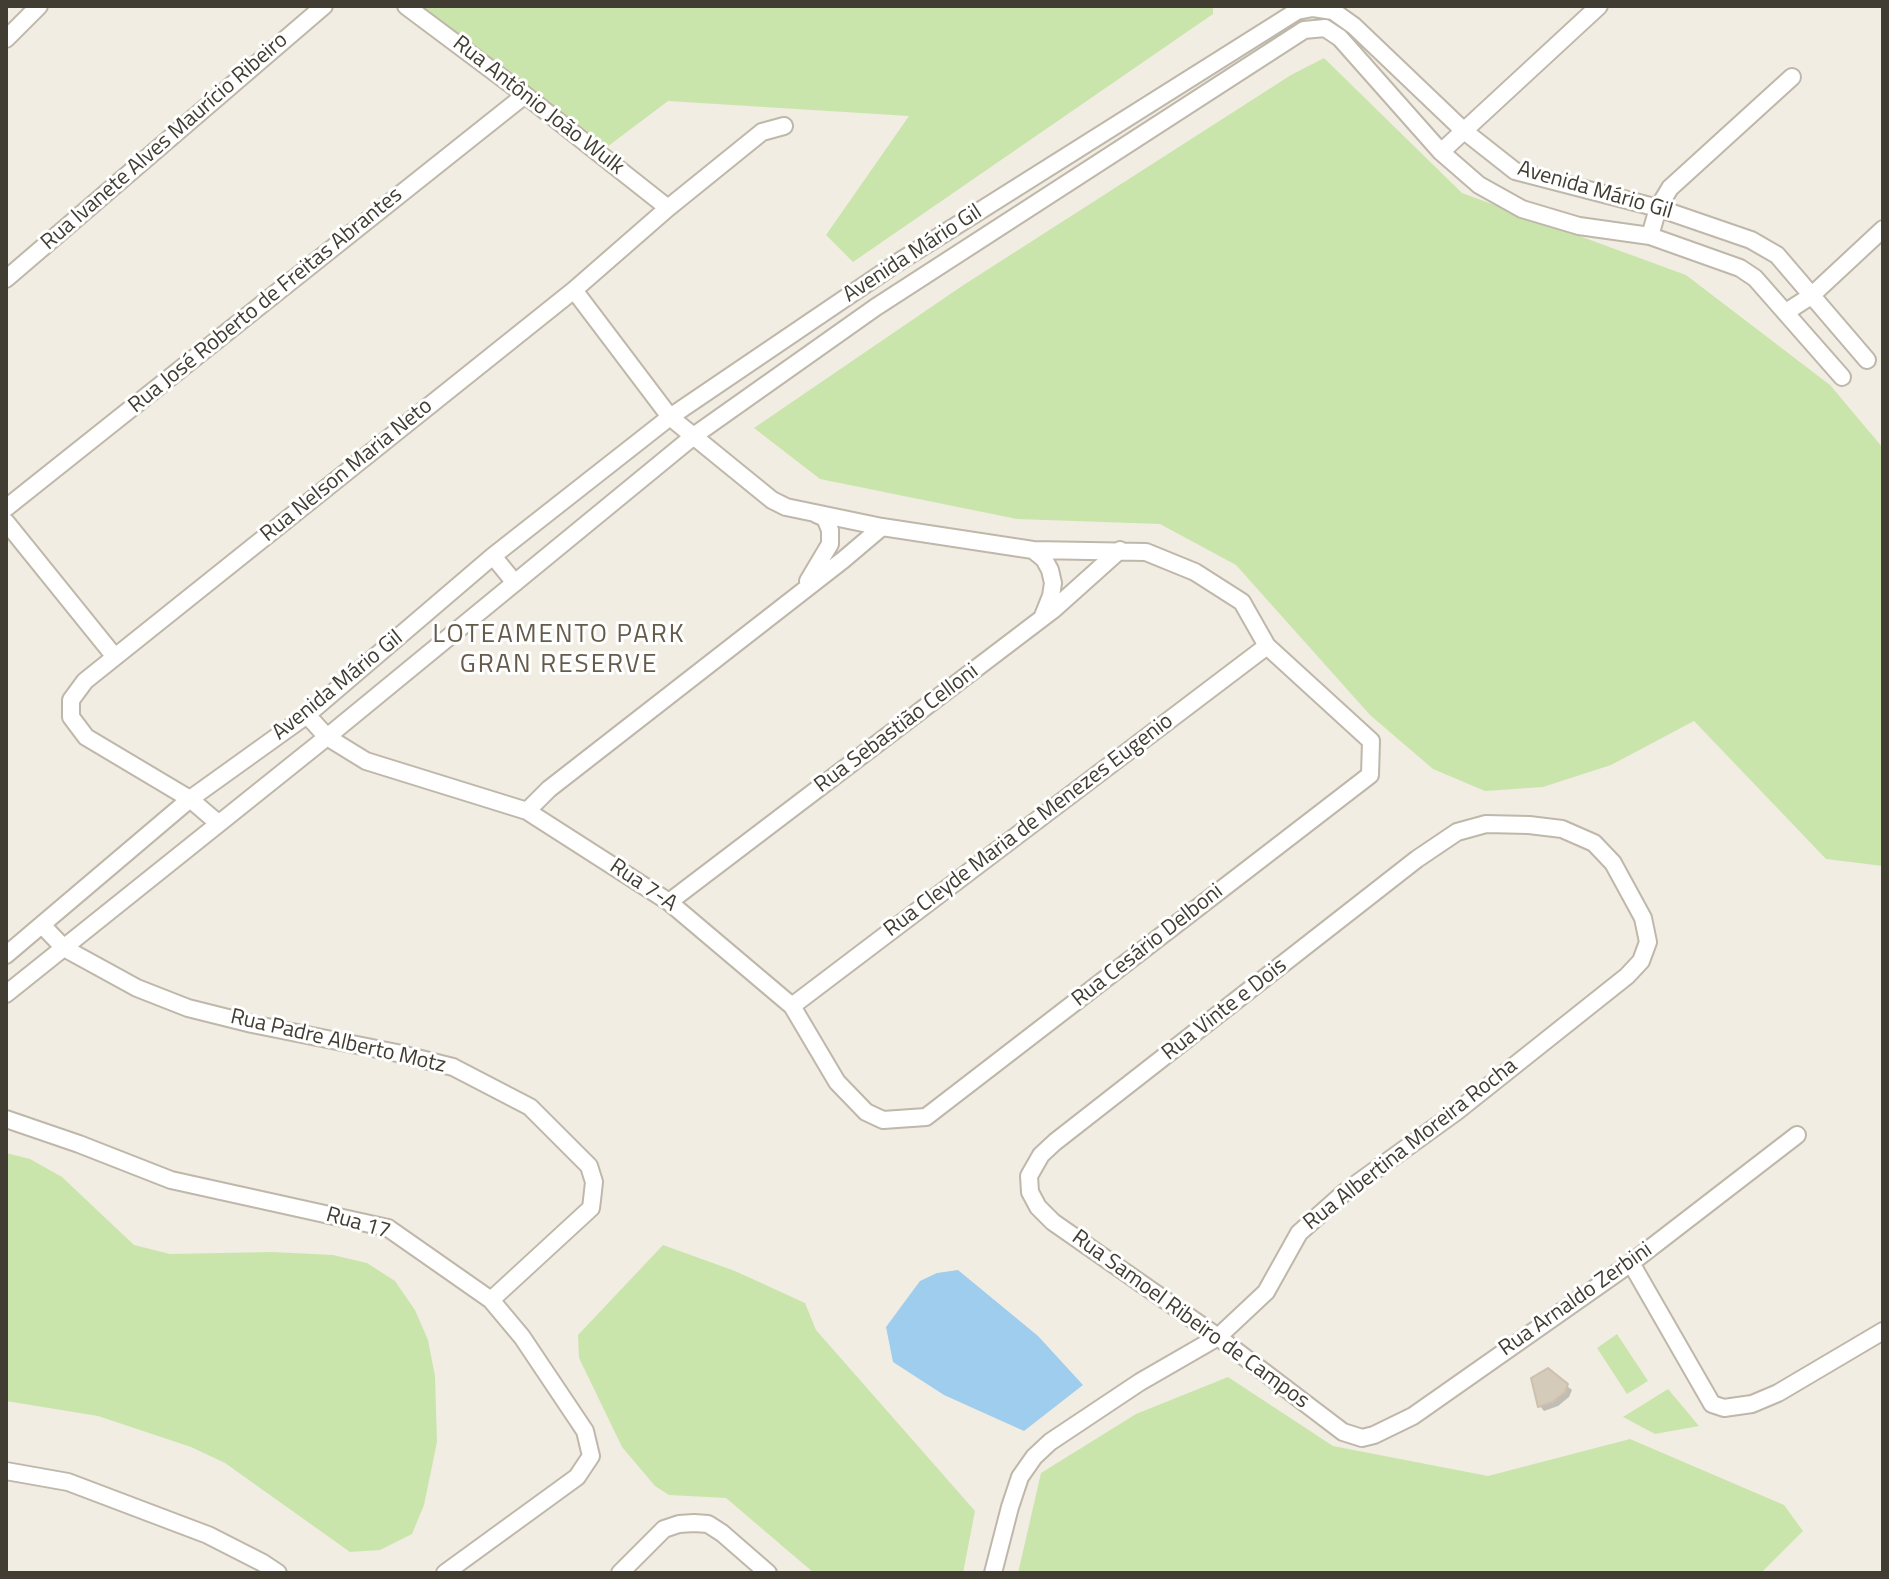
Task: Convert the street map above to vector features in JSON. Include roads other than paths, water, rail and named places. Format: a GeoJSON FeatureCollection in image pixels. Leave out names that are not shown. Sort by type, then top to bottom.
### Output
{"type":"FeatureCollection","features":[{"type":"Feature","properties":{"kind":"street"},"geometry":{"type":"LineString","coordinates":[[6,39],[39,6]]}},
{"type":"Feature","properties":{"kind":"street","name":"Rua lvanete Alves Maurício Ribeiro"},"geometry":{"type":"LineString","coordinates":[[6,279],[324,6]]}},
{"type":"Feature","properties":{"kind":"street","name":"Rua Antônio João Wulk"},"geometry":{"type":"LineString","coordinates":[[406,6],[668,208]]}},
{"type":"Feature","properties":{"kind":"street"},"geometry":{"type":"LineString","coordinates":[[1441,152],[1599,6]]}},
{"type":"Feature","properties":{"kind":"street"},"geometry":{"type":"LineString","coordinates":[[1325,28],[1336,9]]}},
{"type":"Feature","properties":{"kind":"street","name":"Avenida Mário Gil"},"geometry":{"type":"LineString","coordinates":[[6,955],[190,799],[307,715],[493,556],[670,417],[863,286],[1297,11],[1336,9],[1463,130],[1515,171],[1658,208],[1751,240],[1777,255],[1867,360]]}},
{"type":"Feature","properties":{"kind":"street","name":"Avenida Mário Gil"},"geometry":{"type":"LineString","coordinates":[[6,994],[327,737],[695,435],[876,307],[1304,30],[1325,28],[1340,38],[1441,152],[1479,185],[1522,209],[1579,226],[1650,236],[1740,268],[1755,278],[1842,377]]}},
{"type":"Feature","properties":{"kind":"street"},"geometry":{"type":"LineString","coordinates":[[1650,236],[1658,208],[1670,188],[1792,77]]}},
{"type":"Feature","properties":{"kind":"street"},"geometry":{"type":"LineString","coordinates":[[1190,78],[1201,95]]}},
{"type":"Feature","properties":{"kind":"street","name":"Rua José Roberto de Freitas Abrantes"},"geometry":{"type":"LineString","coordinates":[[6,508],[525,95]]}},
{"type":"Feature","properties":{"kind":"street","name":"Rua Nelson Maria Neto"},"geometry":{"type":"LineString","coordinates":[[218,823],[190,799],[86,737],[71,717],[71,700],[85,681],[574,290],[762,132],[784,126]]}},
{"type":"Feature","properties":{"kind":"street"},"geometry":{"type":"LineString","coordinates":[[1054,164],[1066,182]]}},
{"type":"Feature","properties":{"kind":"street"},"geometry":{"type":"LineString","coordinates":[[1786,312],[1811,296],[1883,229]]}},
{"type":"Feature","properties":{"kind":"street"},"geometry":{"type":"LineString","coordinates":[[863,286],[876,307]]}},
{"type":"Feature","properties":{"kind":"street"},"geometry":{"type":"LineString","coordinates":[[574,290],[670,417],[772,500],[786,507],[882,527],[1033,550],[1146,552],[1195,572],[1242,602],[1267,646]]}},
{"type":"Feature","properties":{"kind":"street"},"geometry":{"type":"LineString","coordinates":[[801,593],[830,544],[830,530],[825,518],[814,513]]}},
{"type":"Feature","properties":{"kind":"street"},"geometry":{"type":"LineString","coordinates":[[6,522],[115,657]]}},
{"type":"Feature","properties":{"kind":"street"},"geometry":{"type":"LineString","coordinates":[[527,811],[549,789],[882,527]]}},
{"type":"Feature","properties":{"kind":"street"},"geometry":{"type":"LineString","coordinates":[[1033,550],[1044,559],[1053,583],[1043,618]]}},
{"type":"Feature","properties":{"kind":"street","name":"Rua Sebastião Celloni"},"geometry":{"type":"LineString","coordinates":[[669,902],[1043,618],[1120,550]]}},
{"type":"Feature","properties":{"kind":"street"},"geometry":{"type":"LineString","coordinates":[[493,556],[515,583]]}},
{"type":"Feature","properties":{"kind":"street","name":"Rua Cesário Delboni"},"geometry":{"type":"LineString","coordinates":[[926,1117],[1370,775],[1371,741],[1267,646]]}},
{"type":"Feature","properties":{"kind":"street","name":"Rua Cleyde Maria de Menezes Eugenio"},"geometry":{"type":"LineString","coordinates":[[792,1006],[1267,646]]}},
{"type":"Feature","properties":{"kind":"street","name":"Rua 7-A"},"geometry":{"type":"LineString","coordinates":[[307,715],[327,737],[366,761],[527,811],[669,902],[792,1006],[837,1082],[866,1112],[883,1120],[926,1117]]}},
{"type":"Feature","properties":{"kind":"street","name":"Rua Albertina Moreira Rocha"},"geometry":{"type":"LineString","coordinates":[[993,1573],[1020,1477],[1034,1457],[1081,1420],[1218,1337],[1266,1292],[1299,1233],[1345,1192],[1456,1112],[1627,976],[1647,951],[1648,935],[1643,918],[1613,863],[1594,843],[1562,829],[1529,825],[1486,824],[1457,832]]}},
{"type":"Feature","properties":{"kind":"street","name":"Rua Vinte e Dois"},"geometry":{"type":"LineString","coordinates":[[1038,1207],[1030,1192],[1029,1176],[1041,1155],[1055,1142],[1417,859],[1457,832]]}},
{"type":"Feature","properties":{"kind":"street","name":"Rua Padre Alberto Motz"},"geometry":{"type":"LineString","coordinates":[[43,926],[64,948],[137,988],[188,1008],[453,1067],[530,1107],[589,1166],[594,1182],[591,1208],[491,1300]]}},
{"type":"Feature","properties":{"kind":"street","name":"Rua 17"},"geometry":{"type":"LineString","coordinates":[[6,1119],[171,1180],[388,1228],[491,1300],[522,1337],[585,1431],[591,1456],[577,1477],[445,1573]]}},
{"type":"Feature","properties":{"kind":"street","name":"Rua Arnaldo Zerbini"},"geometry":{"type":"LineString","coordinates":[[1343,1432],[1362,1438],[1413,1416],[1631,1263],[1797,1135]]}},
{"type":"Feature","properties":{"kind":"street","name":"Rua Samoel Ribeiro de Campos"},"geometry":{"type":"LineString","coordinates":[[1038,1207],[1066,1231],[1218,1337],[1343,1432]]}},
{"type":"Feature","properties":{"kind":"street"},"geometry":{"type":"LineString","coordinates":[[1631,1263],[1712,1404],[1724,1408],[1752,1404],[1778,1393],[1883,1331]]}},
{"type":"Feature","properties":{"kind":"street"},"geometry":{"type":"LineString","coordinates":[[6,1471],[68,1482],[208,1535],[278,1573]]}},
{"type":"Feature","properties":{"kind":"street"},"geometry":{"type":"LineString","coordinates":[[620,1573],[664,1529],[694,1523],[708,1524],[722,1533],[768,1573]]}},
{"type":"Feature","properties":{"kind":"water"},"geometry":{"type":"Polygon","coordinates":[[[958,1270],[1038,1336],[1083,1385],[1024,1431],[944,1395],[893,1362],[886,1327],[920,1281],[937,1273],[958,1270]]]}},
{"type":"Feature","properties":{"kind":"district","name":"LOTEAMENTO PARK GRAN RESERVE"},"geometry":{"type":"Point","coordinates":[559,651]}}]}
